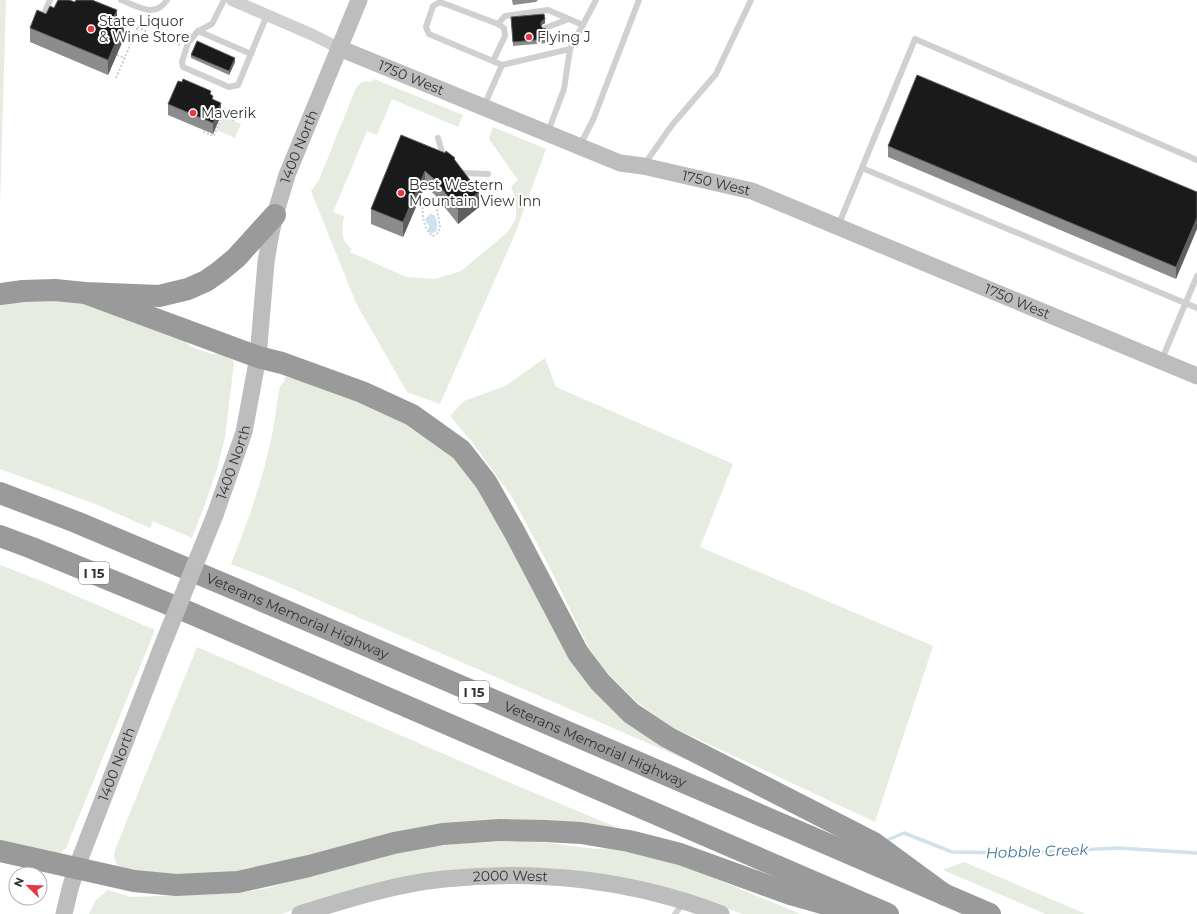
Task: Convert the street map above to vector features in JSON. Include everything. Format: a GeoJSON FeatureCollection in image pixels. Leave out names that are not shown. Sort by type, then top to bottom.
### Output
{"type":"FeatureCollection","features":[{"type":"Feature","properties":{"kind":"highway"},"geometry":{"type":"LineString","coordinates":[[0,294],[23,291],[56,290],[85,293],[160,296],[188,289],[206,281],[236,258],[275,216]]}},
{"type":"Feature","properties":{"kind":"highway"},"geometry":{"type":"LineString","coordinates":[[85,293],[258,357],[282,363],[362,392],[412,415],[461,450],[486,482],[515,533],[578,653],[600,682],[631,713],[667,736],[874,842],[945,895]]}},
{"type":"Feature","properties":{"kind":"highway","name":"Veterans Memorial Highway"},"geometry":{"type":"LineString","coordinates":[[0,493],[76,522],[221,583],[990,914]]}},
{"type":"Feature","properties":{"kind":"highway","name":"I 15"},"geometry":{"type":"LineString","coordinates":[[0,536],[188,612],[888,914]]}},
{"type":"Feature","properties":{"kind":"highway"},"geometry":{"type":"LineString","coordinates":[[0,851],[76,869],[141,882],[176,885],[238,882],[308,866],[394,842],[443,834],[500,830],[581,833],[629,841],[680,854],[790,894],[861,914]]}},
{"type":"Feature","properties":{"kind":"street","name":"1750 West"},"geometry":{"type":"LineString","coordinates":[[232,0],[313,35],[339,48],[620,163],[643,166],[752,190],[1197,376]]}},
{"type":"Feature","properties":{"kind":"street","name":"1400 North"},"geometry":{"type":"LineString","coordinates":[[64,914],[76,869],[161,649],[215,515],[244,432],[258,357],[266,262],[275,216],[287,175],[360,0]]}},
{"type":"Feature","properties":{"kind":"street","name":"2000 West"},"geometry":{"type":"LineString","coordinates":[[300,914],[370,892],[404,885],[443,879],[505,875],[546,877],[607,883],[645,891],[679,908],[721,914]]}},
{"type":"Feature","properties":{"kind":"lane"},"geometry":{"type":"LineString","coordinates":[[41,21],[50,0]]}},
{"type":"Feature","properties":{"kind":"lane"},"geometry":{"type":"LineString","coordinates":[[121,0],[152,11],[159,8],[167,0]]}},
{"type":"Feature","properties":{"kind":"lane"},"geometry":{"type":"LineString","coordinates":[[224,0],[212,24],[198,31],[188,43],[182,62],[183,67],[229,87],[238,85],[266,15]]}},
{"type":"Feature","properties":{"kind":"lane"},"geometry":{"type":"LineString","coordinates":[[547,134],[564,88],[570,49],[596,0]]}},
{"type":"Feature","properties":{"kind":"lane"},"geometry":{"type":"LineString","coordinates":[[579,146],[593,120],[639,0]]}},
{"type":"Feature","properties":{"kind":"lane"},"geometry":{"type":"LineString","coordinates":[[643,166],[672,125],[716,74],[751,0]]}},
{"type":"Feature","properties":{"kind":"lane"},"geometry":{"type":"LineString","coordinates":[[493,61],[504,36],[504,28],[498,24],[440,2],[433,6],[426,27],[429,34],[502,65],[570,49]]}},
{"type":"Feature","properties":{"kind":"lane"},"geometry":{"type":"LineString","coordinates":[[498,24],[505,16],[548,10],[583,25]]}},
{"type":"Feature","properties":{"kind":"lane"},"geometry":{"type":"LineString","coordinates":[[546,28],[568,18]]}},
{"type":"Feature","properties":{"kind":"lane"},"geometry":{"type":"LineString","coordinates":[[198,31],[250,54]]}},
{"type":"Feature","properties":{"kind":"lane"},"geometry":{"type":"LineString","coordinates":[[504,32],[512,31]]}},
{"type":"Feature","properties":{"kind":"lane"},"geometry":{"type":"LineString","coordinates":[[838,226],[915,40],[1197,160]]}},
{"type":"Feature","properties":{"kind":"lane"},"geometry":{"type":"LineString","coordinates":[[483,107],[502,65]]}},
{"type":"Feature","properties":{"kind":"lane"},"geometry":{"type":"LineString","coordinates":[[438,138],[444,159],[463,173],[488,174]]}},
{"type":"Feature","properties":{"kind":"lane"},"geometry":{"type":"LineString","coordinates":[[862,168],[1197,308]]}},
{"type":"Feature","properties":{"kind":"lane"},"geometry":{"type":"LineString","coordinates":[[1161,361],[1197,276]]}},
{"type":"Feature","properties":{"kind":"path"},"geometry":{"type":"LineString","coordinates":[[116,78],[142,17]]}},
{"type":"Feature","properties":{"kind":"path"},"geometry":{"type":"LineString","coordinates":[[113,18],[148,32]]}},
{"type":"Feature","properties":{"kind":"path"},"geometry":{"type":"LineString","coordinates":[[171,41],[178,44]]}},
{"type":"Feature","properties":{"kind":"path"},"geometry":{"type":"LineString","coordinates":[[117,55],[125,58]]}},
{"type":"Feature","properties":{"kind":"path"},"geometry":{"type":"LineString","coordinates":[[202,132],[214,136],[225,108]]}},
{"type":"Feature","properties":{"kind":"path"},"geometry":{"type":"LineString","coordinates":[[233,121],[236,113]]}},
{"type":"Feature","properties":{"kind":"path"},"geometry":{"type":"LineString","coordinates":[[422,203],[426,231],[433,236],[438,233],[440,227],[435,198]]}},
{"type":"Feature","properties":{"kind":"shaded area"},"geometry":{"type":"Polygon","coordinates":[[[0,0],[6,0],[0,206],[0,0]]]}},
{"type":"Feature","properties":{"kind":"shaded area"},"geometry":{"type":"Polygon","coordinates":[[[374,79],[463,115],[458,127],[392,99],[377,135],[367,131],[333,212],[344,216],[343,234],[345,242],[352,249],[350,252],[406,277],[435,279],[461,271],[508,232],[516,218],[516,199],[511,187],[518,180],[489,138],[493,127],[546,149],[515,234],[440,404],[407,392],[356,303],[311,191],[319,180],[356,88],[362,82],[371,82],[374,79]]]}},
{"type":"Feature","properties":{"kind":"shaded area"},"geometry":{"type":"Polygon","coordinates":[[[223,117],[241,124],[235,138],[217,130],[223,117]]]}},
{"type":"Feature","properties":{"kind":"shaded area"},"geometry":{"type":"Polygon","coordinates":[[[54,300],[93,305],[178,335],[191,347],[212,354],[228,353],[232,358],[234,363],[225,437],[217,469],[192,538],[153,521],[150,528],[98,505],[0,469],[0,305],[21,301],[54,300]]]}},
{"type":"Feature","properties":{"kind":"shaded area"},"geometry":{"type":"Polygon","coordinates":[[[545,358],[556,387],[733,464],[700,547],[933,646],[875,822],[670,726],[637,702],[610,676],[589,648],[547,562],[512,497],[473,443],[450,416],[464,401],[505,386],[545,358]]]}},
{"type":"Feature","properties":{"kind":"shaded area"},"geometry":{"type":"Polygon","coordinates":[[[285,377],[296,378],[389,414],[413,426],[451,454],[476,481],[550,619],[698,765],[275,581],[231,564],[258,489],[272,437],[280,386],[284,382],[285,377]]]}},
{"type":"Feature","properties":{"kind":"shaded area"},"geometry":{"type":"Polygon","coordinates":[[[0,565],[44,582],[155,630],[66,848],[59,854],[0,842],[0,565]]]}},
{"type":"Feature","properties":{"kind":"shaded area"},"geometry":{"type":"Polygon","coordinates":[[[197,647],[520,787],[628,832],[566,826],[225,878],[121,870],[115,861],[115,850],[197,647]]]}},
{"type":"Feature","properties":{"kind":"shaded area"},"geometry":{"type":"Polygon","coordinates":[[[520,841],[596,849],[612,848],[643,854],[684,866],[801,914],[743,914],[705,901],[607,876],[367,887],[281,914],[89,914],[96,900],[108,890],[131,897],[241,893],[268,888],[394,852],[426,847],[470,843],[520,841]]]}},
{"type":"Feature","properties":{"kind":"shaded area"},"geometry":{"type":"Polygon","coordinates":[[[964,862],[1086,914],[1046,914],[943,870],[964,862]]]}},
{"type":"Feature","properties":{"kind":"water"},"geometry":{"type":"Polygon","coordinates":[[[430,214],[434,215],[437,223],[436,232],[432,233],[428,232],[429,226],[425,221],[430,214]]]}},
{"type":"Feature","properties":{"kind":"building"},"geometry":{"type":"Polygon","coordinates":[[[58,0],[69,0],[75,2],[76,0],[92,0],[117,10],[113,19],[124,23],[108,60],[30,28],[37,10],[46,14],[50,6],[54,8],[58,0]]]}},
{"type":"Feature","properties":{"kind":"building","name":"Flying J"},"geometry":{"type":"Polygon","coordinates":[[[544,14],[545,19],[541,22],[541,25],[542,28],[546,29],[547,39],[513,42],[511,17],[544,14]]]}},
{"type":"Feature","properties":{"kind":"building"},"geometry":{"type":"Polygon","coordinates":[[[197,41],[235,58],[229,71],[191,55],[197,41]]]}},
{"type":"Feature","properties":{"kind":"building"},"geometry":{"type":"Polygon","coordinates":[[[917,75],[1197,192],[1197,218],[1176,267],[888,146],[917,75]]]}},
{"type":"Feature","properties":{"kind":"building"},"geometry":{"type":"Polygon","coordinates":[[[183,79],[211,91],[210,94],[213,96],[212,99],[221,103],[213,123],[168,104],[178,81],[182,82],[183,79]]]}},
{"type":"Feature","properties":{"kind":"building","name":"Best Western Mountain View Inn"},"geometry":{"type":"Polygon","coordinates":[[[401,135],[445,153],[446,151],[455,158],[454,159],[479,192],[458,209],[435,180],[425,171],[403,222],[371,209],[401,135]]]}},
{"type":"Feature","properties":{"kind":"waterway","name":"Hobble Creek"},"geometry":{"type":"LineString","coordinates":[[885,841],[904,833],[952,852],[1018,853],[1118,848],[1197,853]]}},
{"type":"Feature","properties":{"kind":"place","name":"State Liquor & Wine Store"},"geometry":{"type":"Point","coordinates":[91,29]}},
{"type":"Feature","properties":{"kind":"place","name":"Flying J"},"geometry":{"type":"Point","coordinates":[529,37]}},
{"type":"Feature","properties":{"kind":"place","name":"Maverik"},"geometry":{"type":"Point","coordinates":[193,113]}},
{"type":"Feature","properties":{"kind":"place","name":"Best Western Mountain View Inn"},"geometry":{"type":"Point","coordinates":[401,193]}}]}
